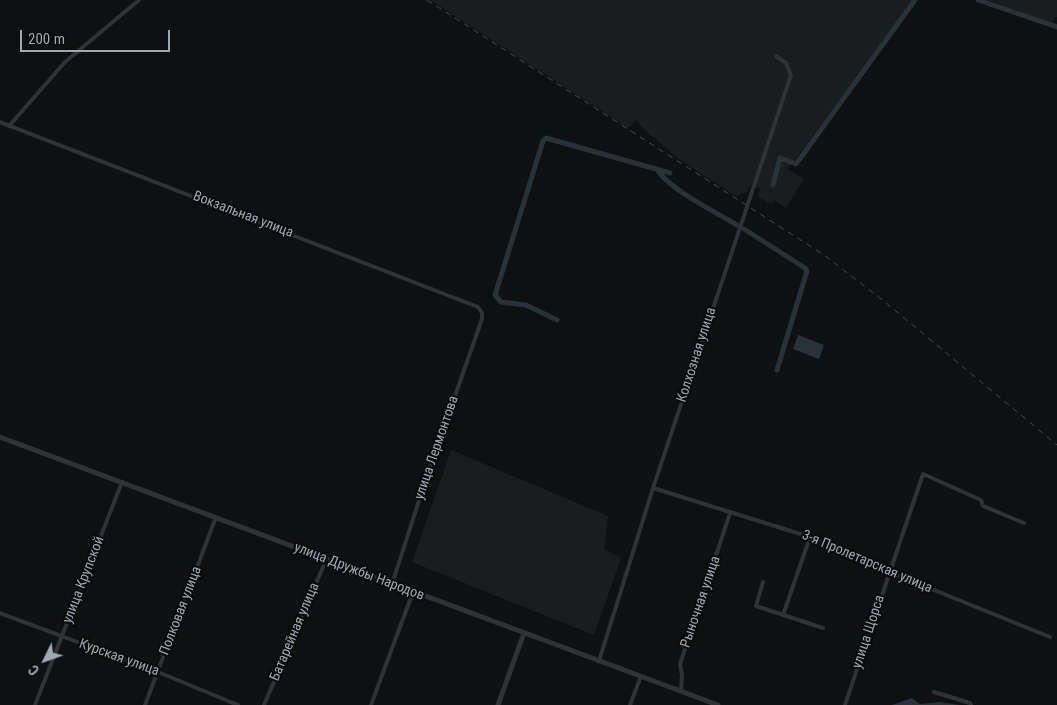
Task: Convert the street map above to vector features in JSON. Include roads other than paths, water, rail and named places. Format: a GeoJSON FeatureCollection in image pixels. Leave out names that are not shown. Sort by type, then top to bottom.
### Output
{"type":"FeatureCollection","features":[{"type":"Feature","properties":{"kind":"street"},"geometry":{"type":"LineString","coordinates":[[10,126],[65,62],[139,0]]}},
{"type":"Feature","properties":{"kind":"street","name":"Колхозная улица"},"geometry":{"type":"LineString","coordinates":[[599,661],[653,488],[791,74],[786,63],[776,56]]}},
{"type":"Feature","properties":{"kind":"street","name":"Вокзальная улица"},"geometry":{"type":"LineString","coordinates":[[0,122],[462,300],[478,307],[482,313]]}},
{"type":"Feature","properties":{"kind":"street","name":"улица Лермонтова"},"geometry":{"type":"LineString","coordinates":[[392,584],[427,476],[480,327],[482,313]]}},
{"type":"Feature","properties":{"kind":"street","name":"улица Дружбы Народов"},"geometry":{"type":"LineString","coordinates":[[0,437],[718,705]]}},
{"type":"Feature","properties":{"kind":"street","name":"улица Щорса"},"geometry":{"type":"LineString","coordinates":[[844,705],[923,474],[981,500],[983,506],[1024,523]]}},
{"type":"Feature","properties":{"kind":"street","name":"улица Крупской"},"geometry":{"type":"LineString","coordinates":[[35,705],[122,482]]}},
{"type":"Feature","properties":{"kind":"street","name":"3-я Пролетарская улица"},"geometry":{"type":"LineString","coordinates":[[653,488],[810,537],[880,564],[897,575],[1050,637]]}},
{"type":"Feature","properties":{"kind":"street","name":"Рыночная улица"},"geometry":{"type":"LineString","coordinates":[[681,691],[682,675],[680,664],[730,513]]}},
{"type":"Feature","properties":{"kind":"street","name":"Полковая улица"},"geometry":{"type":"LineString","coordinates":[[145,705],[216,517]]}},
{"type":"Feature","properties":{"kind":"street"},"geometry":{"type":"LineString","coordinates":[[783,615],[810,537]]}},
{"type":"Feature","properties":{"kind":"street","name":"Батарейная улица"},"geometry":{"type":"LineString","coordinates":[[264,705],[326,560]]}},
{"type":"Feature","properties":{"kind":"street"},"geometry":{"type":"LineString","coordinates":[[764,582],[756,606],[823,628]]}},
{"type":"Feature","properties":{"kind":"street"},"geometry":{"type":"LineString","coordinates":[[371,705],[413,592]]}},
{"type":"Feature","properties":{"kind":"street","name":"Курская улица"},"geometry":{"type":"LineString","coordinates":[[0,613],[158,672],[238,705]]}},
{"type":"Feature","properties":{"kind":"street"},"geometry":{"type":"LineString","coordinates":[[508,627],[518,636],[519,647]]}},
{"type":"Feature","properties":{"kind":"street"},"geometry":{"type":"LineString","coordinates":[[498,705],[524,633]]}},
{"type":"Feature","properties":{"kind":"street"},"geometry":{"type":"LineString","coordinates":[[519,647],[527,639],[536,638]]}},
{"type":"Feature","properties":{"kind":"street"},"geometry":{"type":"LineString","coordinates":[[630,705],[641,676]]}},
{"type":"Feature","properties":{"kind":"street"},"geometry":{"type":"LineString","coordinates":[[934,692],[970,703],[971,705]]}},
{"type":"Feature","properties":{"kind":"waterway"},"geometry":{"type":"LineString","coordinates":[[773,185],[780,158],[796,164],[915,0]]}},
{"type":"Feature","properties":{"kind":"waterway"},"geometry":{"type":"LineString","coordinates":[[978,0],[1057,27]]}},
{"type":"Feature","properties":{"kind":"waterway"},"geometry":{"type":"LineString","coordinates":[[557,320],[526,305],[501,302],[495,295],[543,141],[546,138],[670,173]]}},
{"type":"Feature","properties":{"kind":"waterway"},"geometry":{"type":"LineString","coordinates":[[657,169],[662,176],[681,192],[737,225]]}},
{"type":"Feature","properties":{"kind":"waterway"},"geometry":{"type":"LineString","coordinates":[[744,229],[807,271],[777,370]]}},
{"type":"Feature","properties":{"kind":"railway"},"geometry":{"type":"LineString","coordinates":[[427,0],[824,255],[885,302],[1057,445]]}}]}
